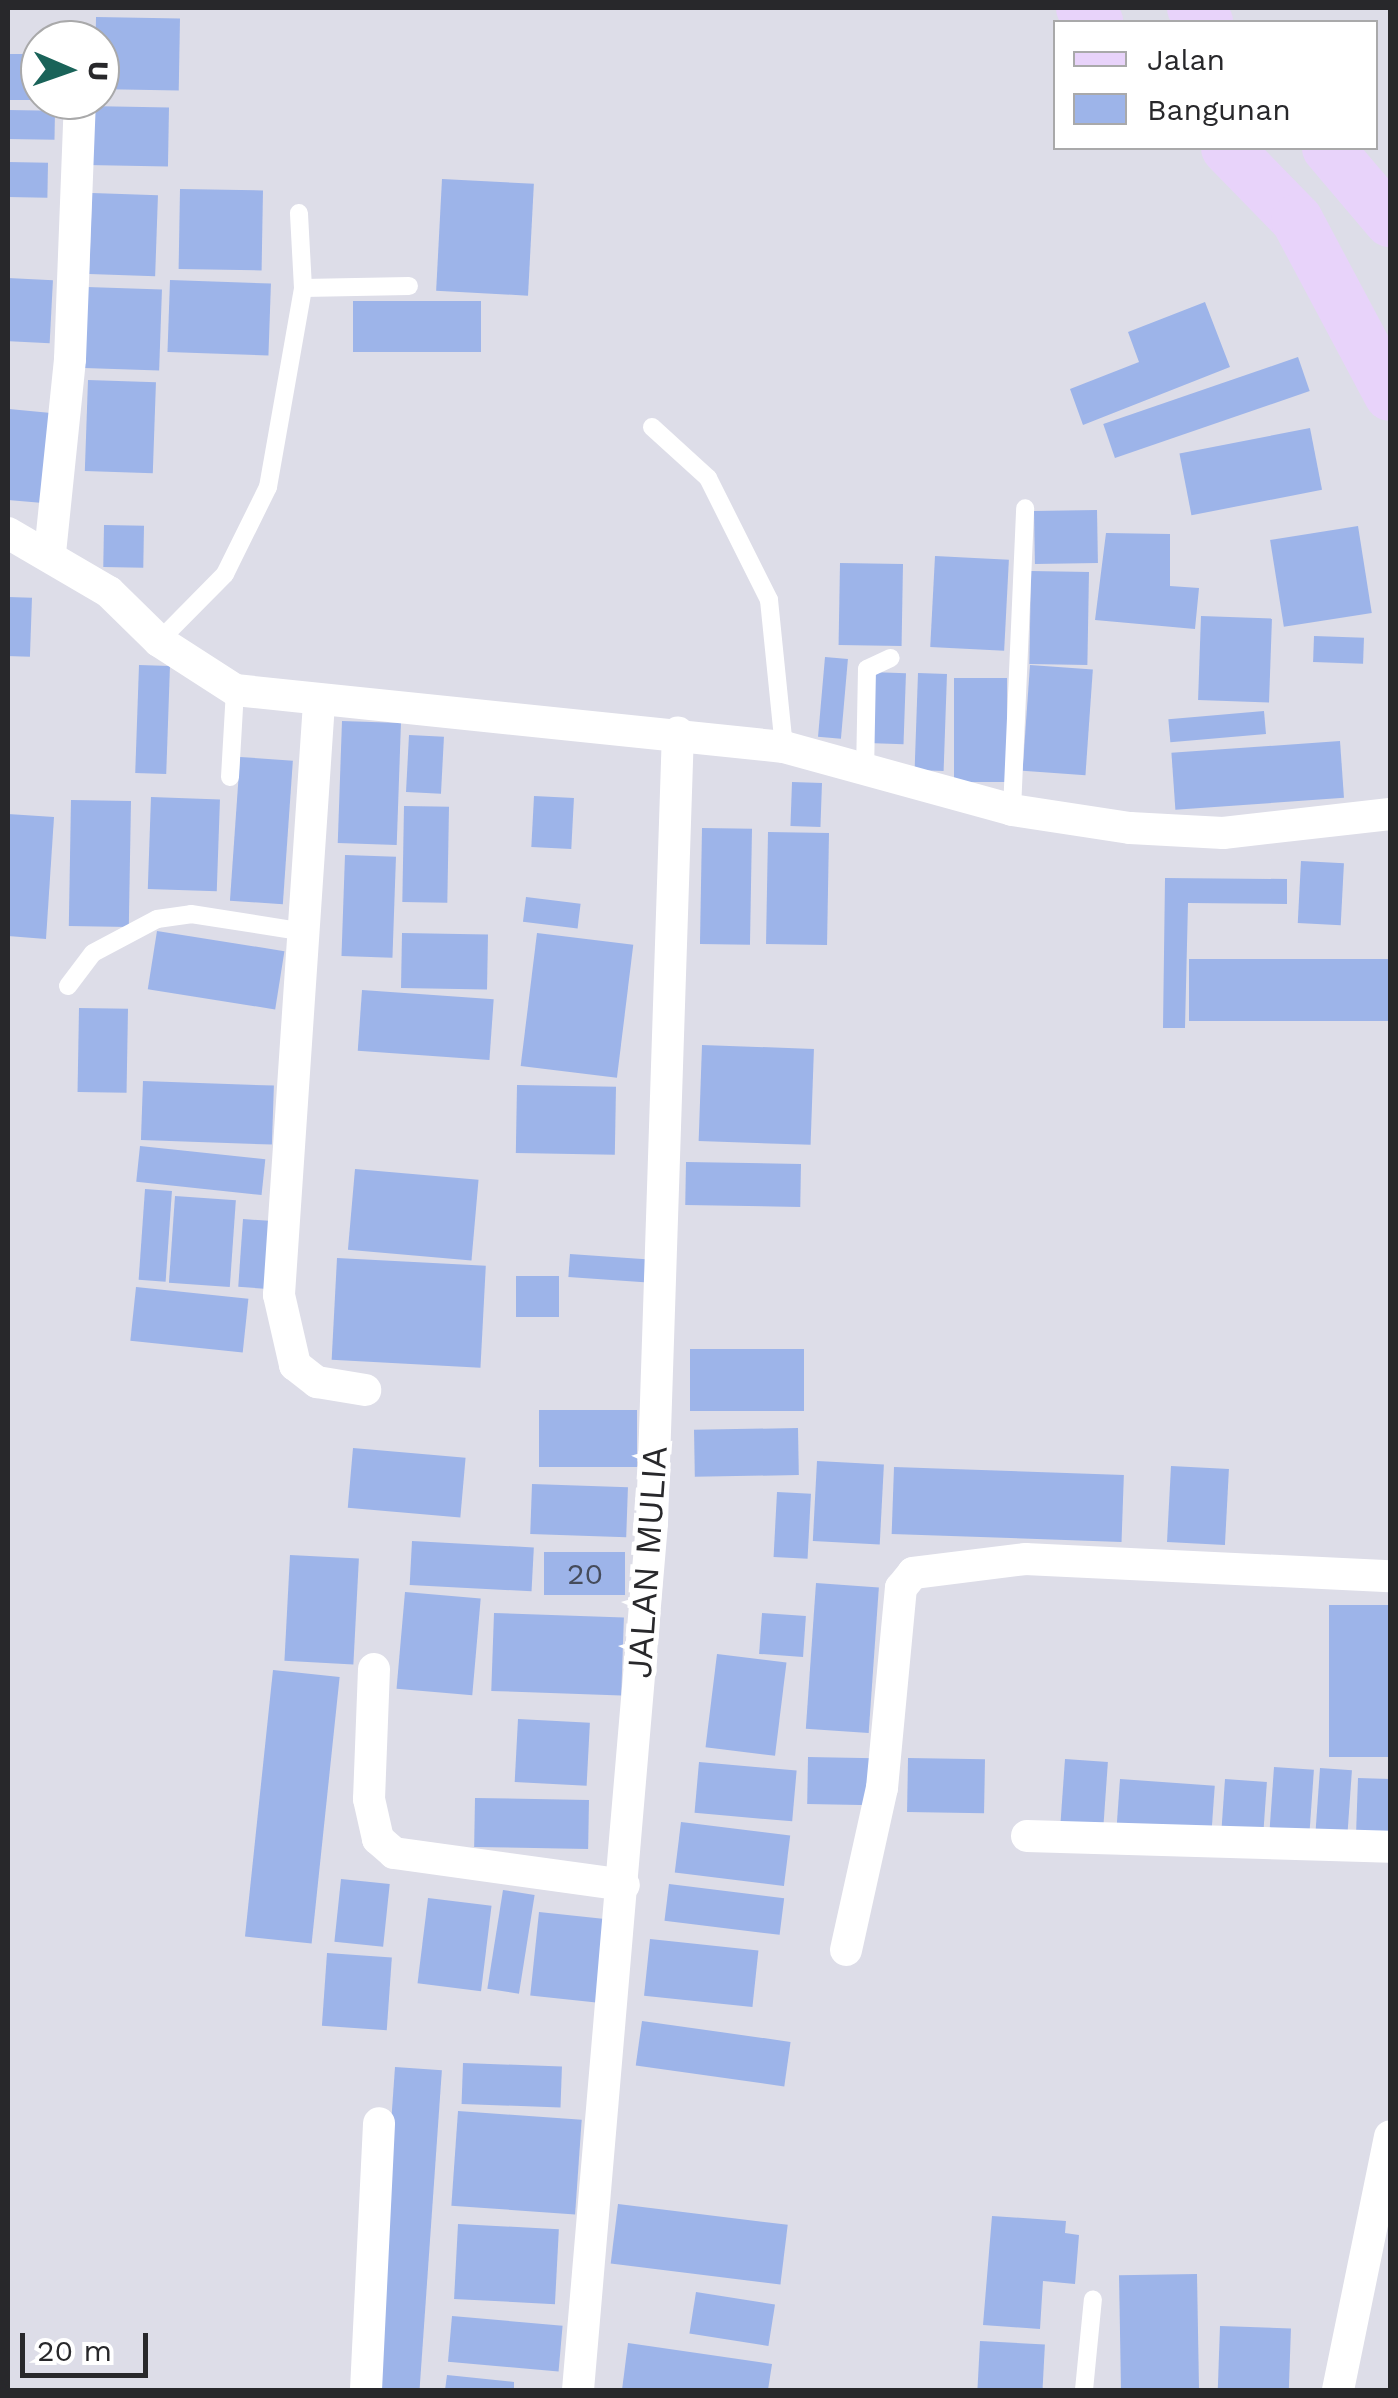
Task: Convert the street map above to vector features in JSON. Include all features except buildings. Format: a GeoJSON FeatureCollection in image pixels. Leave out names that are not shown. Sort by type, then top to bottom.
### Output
{"type":"FeatureCollection","features":[{"type":"Feature","properties":{"kind":"main road"},"geometry":{"type":"LineString","coordinates":[[1229,150],[1297,220],[1390,396]]}},
{"type":"Feature","properties":{"kind":"main road"},"geometry":{"type":"LineString","coordinates":[[1330,150],[1388,213]]}},
{"type":"Feature","properties":{"kind":"street"},"geometry":{"type":"LineString","coordinates":[[50,552],[70,359],[79,120]]}},
{"type":"Feature","properties":{"kind":"street"},"geometry":{"type":"LineString","coordinates":[[8,533],[50,552],[159,641],[235,690],[319,703],[678,732],[784,746],[865,773],[1012,810],[1223,833],[1390,814]]}},
{"type":"Feature","properties":{"kind":"street"},"geometry":{"type":"LineString","coordinates":[[319,703],[300,932],[280,1295],[286,1344],[317,1382],[365,1390]]}},
{"type":"Feature","properties":{"kind":"street","name":"JALAN MULIA"},"geometry":{"type":"LineString","coordinates":[[578,2390],[652,1524],[678,732]]}},
{"type":"Feature","properties":{"kind":"street"},"geometry":{"type":"LineString","coordinates":[[846,1950],[882,1788],[902,1588],[912,1573],[1025,1558],[1390,1576]]}},
{"type":"Feature","properties":{"kind":"street"},"geometry":{"type":"LineString","coordinates":[[374,1669],[369,1799],[378,1839],[394,1854],[624,1885]]}},
{"type":"Feature","properties":{"kind":"street"},"geometry":{"type":"LineString","coordinates":[[1027,1836],[1390,1847]]}},
{"type":"Feature","properties":{"kind":"street"},"geometry":{"type":"LineString","coordinates":[[366,2390],[379,2123]]}},
{"type":"Feature","properties":{"kind":"street"},"geometry":{"type":"LineString","coordinates":[[1338,2390],[1390,2136]]}},
{"type":"Feature","properties":{"kind":"lane"},"geometry":{"type":"LineString","coordinates":[[159,641],[225,574],[268,487],[303,288],[299,213]]}},
{"type":"Feature","properties":{"kind":"lane"},"geometry":{"type":"LineString","coordinates":[[303,288],[409,286]]}},
{"type":"Feature","properties":{"kind":"lane"},"geometry":{"type":"LineString","coordinates":[[652,426],[708,478],[769,600],[784,746]]}},
{"type":"Feature","properties":{"kind":"lane"},"geometry":{"type":"LineString","coordinates":[[1012,810],[1025,508]]}},
{"type":"Feature","properties":{"kind":"lane"},"geometry":{"type":"LineString","coordinates":[[865,773],[867,669],[892,658]]}},
{"type":"Feature","properties":{"kind":"lane"},"geometry":{"type":"LineString","coordinates":[[230,777],[235,690]]}},
{"type":"Feature","properties":{"kind":"lane"},"geometry":{"type":"LineString","coordinates":[[68,986],[93,953],[157,919],[191,914],[300,932]]}},
{"type":"Feature","properties":{"kind":"lane"},"geometry":{"type":"LineString","coordinates":[[1084,2390],[1093,2299]]}}]}
